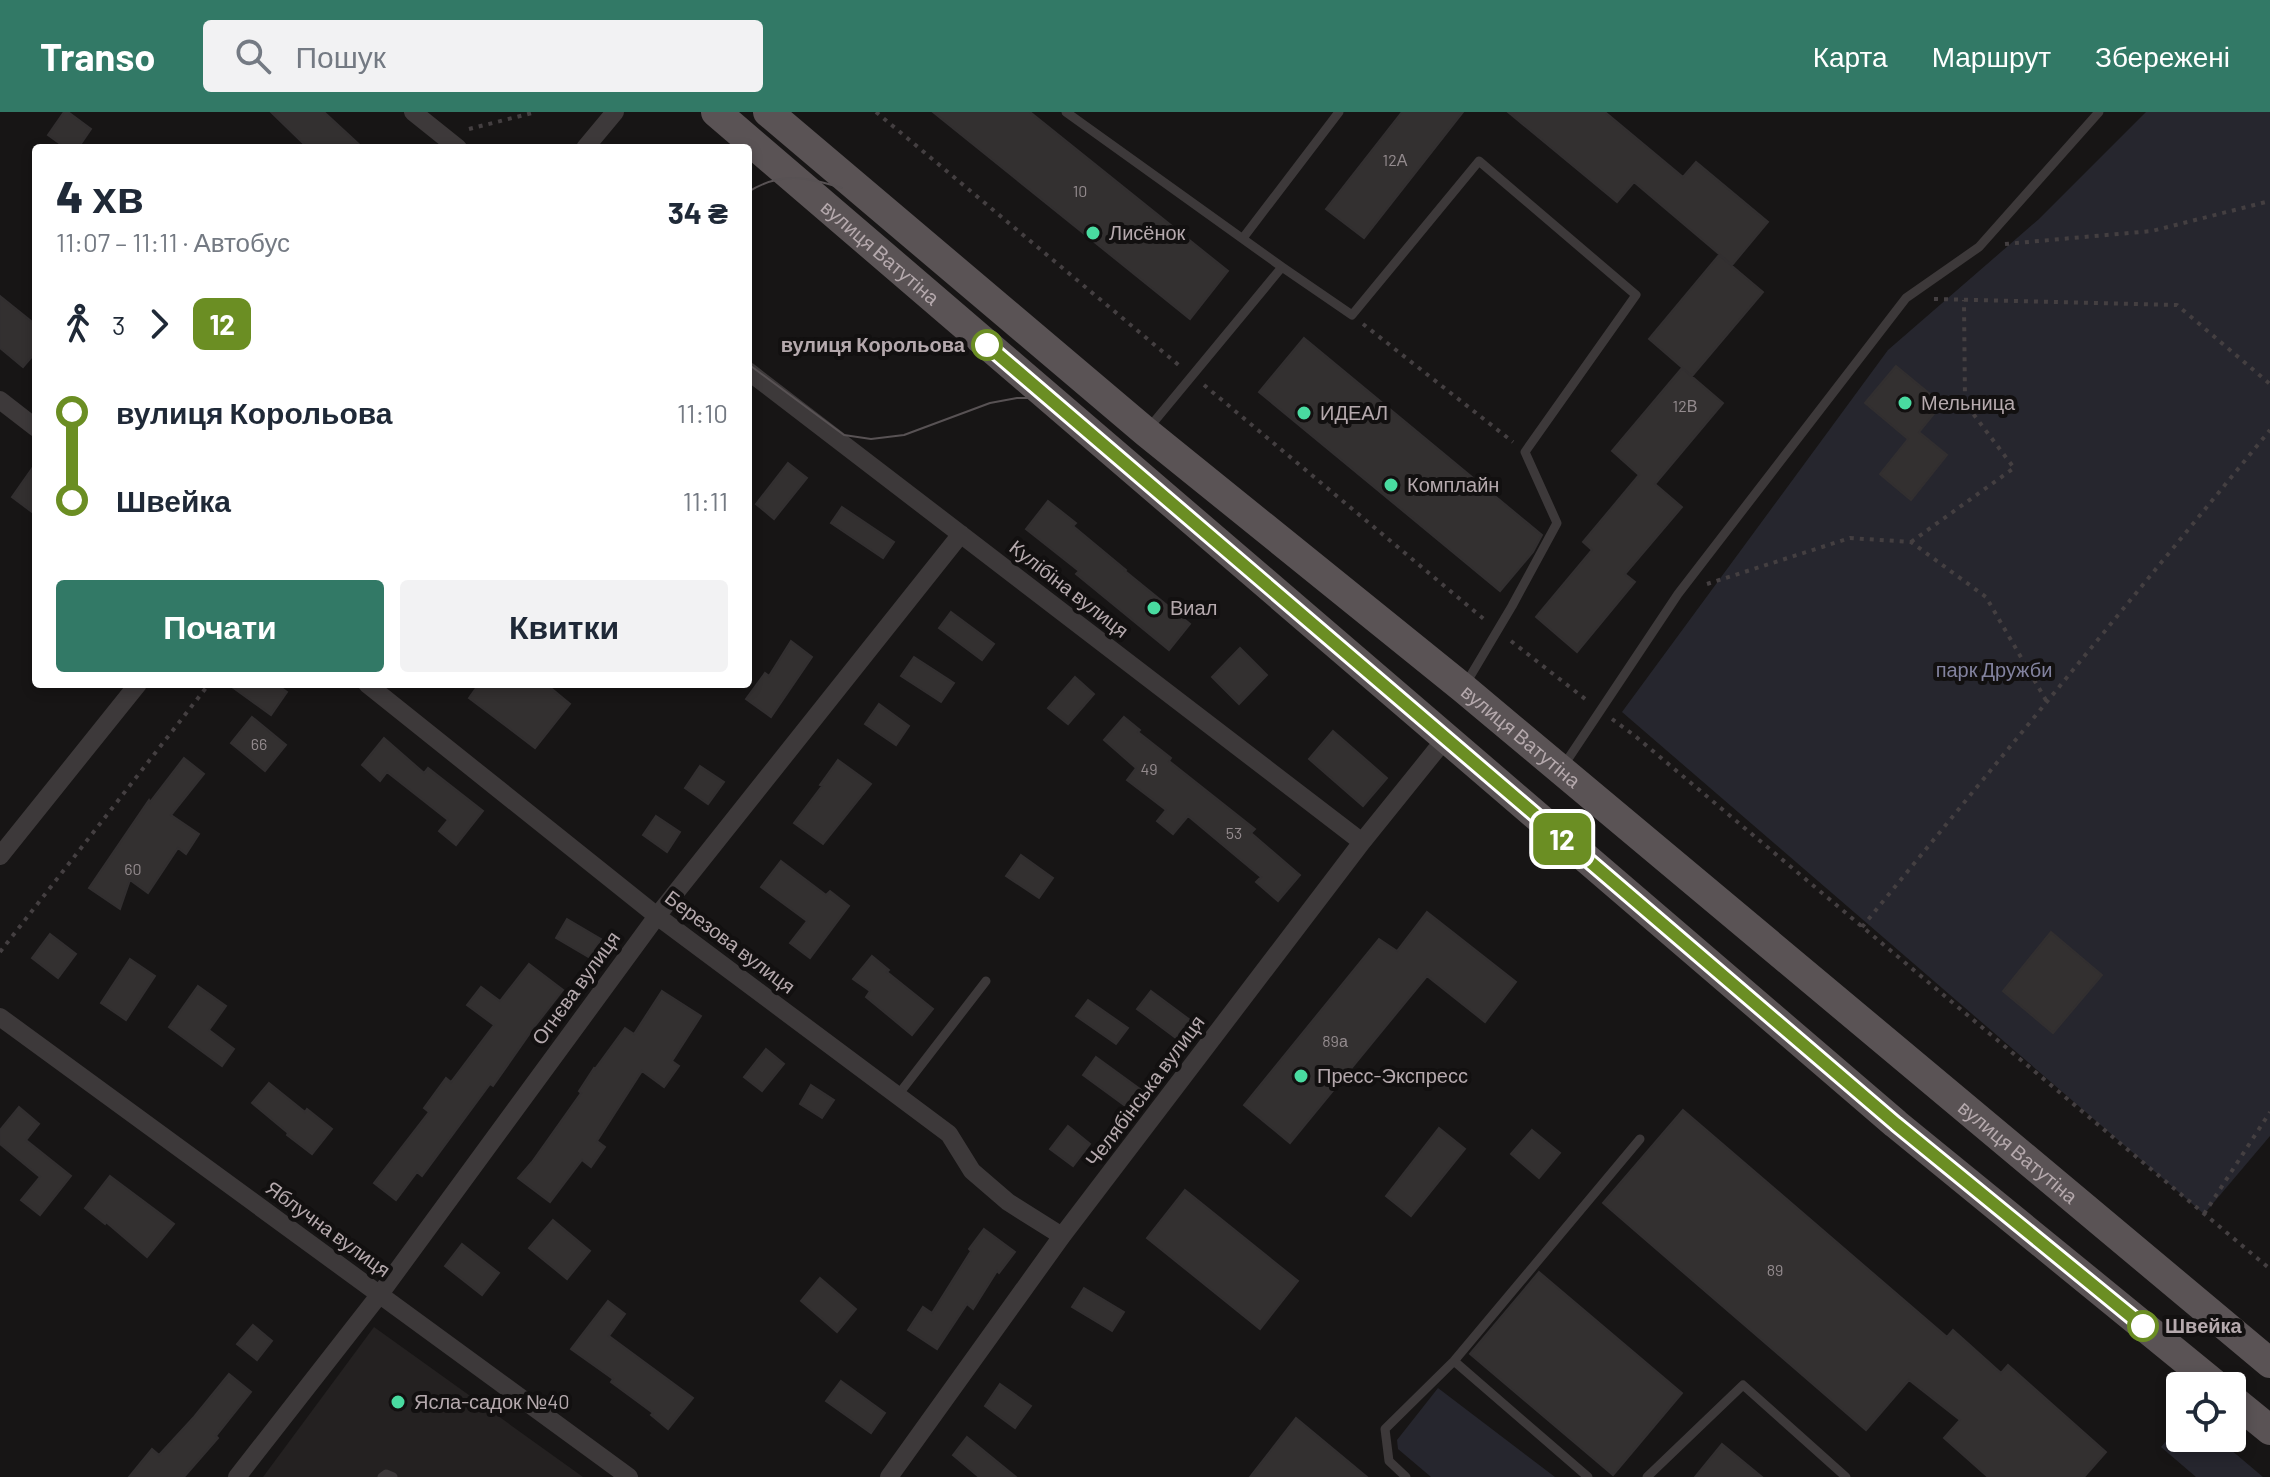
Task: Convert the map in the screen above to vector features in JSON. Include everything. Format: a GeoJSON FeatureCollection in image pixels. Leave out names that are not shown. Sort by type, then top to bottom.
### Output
{"type":"FeatureCollection","features":[{"type":"Feature","properties":{"kind":"main road","name":"вулиця Ватутіна"},"geometry":{"type":"LineString","coordinates":[[716,112],[1896,1124],[2200,1372]]}},
{"type":"Feature","properties":{"kind":"main road","name":"вулиця Ватутіна"},"geometry":{"type":"LineString","coordinates":[[768,112],[1146,432],[1463,688],[2270,1363]]}},
{"type":"Feature","properties":{"kind":"main road"},"geometry":{"type":"LineString","coordinates":[[2246,1410],[2270,1430]]}},
{"type":"Feature","properties":{"kind":"street"},"geometry":{"type":"LineString","coordinates":[[413,112],[453,144]]}},
{"type":"Feature","properties":{"kind":"street"},"geometry":{"type":"LineString","coordinates":[[588,144],[615,112]]}},
{"type":"Feature","properties":{"kind":"street","name":"Кулібіна вулиця"},"geometry":{"type":"LineString","coordinates":[[752,374],[1362,842]]}},
{"type":"Feature","properties":{"kind":"street"},"geometry":{"type":"LineString","coordinates":[[0,400],[32,425]]}},
{"type":"Feature","properties":{"kind":"street","name":"Огнєва вулиця"},"geometry":{"type":"LineString","coordinates":[[237,1477],[380,1294],[657,916],[961,534]]}},
{"type":"Feature","properties":{"kind":"street"},"geometry":{"type":"LineString","coordinates":[[0,856],[135,688]]}},
{"type":"Feature","properties":{"kind":"street","name":"Березова вулиця"},"geometry":{"type":"LineString","coordinates":[[372,688],[657,916],[949,1134],[972,1171],[1008,1202],[1062,1236]]}},
{"type":"Feature","properties":{"kind":"street","name":"Челябінська вулиця"},"geometry":{"type":"LineString","coordinates":[[889,1477],[1062,1236],[1362,842],[1445,739]]}},
{"type":"Feature","properties":{"kind":"street","name":"Яблучна вулиця"},"geometry":{"type":"LineString","coordinates":[[0,1017],[629,1477]]}},
{"type":"Feature","properties":{"kind":"lane"},"geometry":{"type":"LineString","coordinates":[[1066,112],[1352,315],[1479,161],[1636,295],[1525,452],[1557,523],[1463,688]]}},
{"type":"Feature","properties":{"kind":"lane"},"geometry":{"type":"LineString","coordinates":[[1243,238],[1339,112]]}},
{"type":"Feature","properties":{"kind":"lane"},"geometry":{"type":"LineString","coordinates":[[1561,771],[1678,594],[1906,298],[1979,247],[2099,112]]}},
{"type":"Feature","properties":{"kind":"lane"},"geometry":{"type":"LineString","coordinates":[[1146,432],[1282,267]]}},
{"type":"Feature","properties":{"kind":"lane"},"geometry":{"type":"LineString","coordinates":[[898,1095],[986,981]]}},
{"type":"Feature","properties":{"kind":"lane"},"geometry":{"type":"LineString","coordinates":[[1406,1477],[1389,1461],[1385,1429],[1454,1361],[1640,1139]]}},
{"type":"Feature","properties":{"kind":"lane"},"geometry":{"type":"LineString","coordinates":[[1454,1361],[1588,1477]]}},
{"type":"Feature","properties":{"kind":"lane"},"geometry":{"type":"LineString","coordinates":[[1647,1477],[1743,1385],[1846,1477]]}},
{"type":"Feature","properties":{"kind":"lane"},"geometry":{"type":"LineString","coordinates":[[382,1477],[386,1474],[393,1477]]}},
{"type":"Feature","properties":{"kind":"path"},"geometry":{"type":"LineString","coordinates":[[442,135],[536,112]]}},
{"type":"Feature","properties":{"kind":"path"},"geometry":{"type":"LineString","coordinates":[[876,112],[1497,631],[1635,736],[2270,1269]]}},
{"type":"Feature","properties":{"kind":"path"},"geometry":{"type":"LineString","coordinates":[[1979,247],[2152,231],[2270,201]]}},
{"type":"Feature","properties":{"kind":"path"},"geometry":{"type":"LineString","coordinates":[[1906,298],[2177,305],[2270,384]]}},
{"type":"Feature","properties":{"kind":"path"},"geometry":{"type":"LineString","coordinates":[[1911,542],[2014,468],[1965,403],[1964,300]]}},
{"type":"Feature","properties":{"kind":"path"},"geometry":{"type":"LineString","coordinates":[[1352,315],[1525,452]]}},
{"type":"Feature","properties":{"kind":"path"},"geometry":{"type":"LineString","coordinates":[[1862,927],[2270,430]]}},
{"type":"Feature","properties":{"kind":"path"},"geometry":{"type":"LineString","coordinates":[[1678,594],[1850,538],[1911,542],[1986,597],[2047,702]]}},
{"type":"Feature","properties":{"kind":"path"},"geometry":{"type":"LineString","coordinates":[[0,952],[206,688]]}},
{"type":"Feature","properties":{"kind":"path"},"geometry":{"type":"LineString","coordinates":[[2204,1214],[2270,1112]]}},
{"type":"Feature","properties":{"kind":"shaded area","name":"Ясла-садок №40"},"geometry":{"type":"Polygon","coordinates":[[[374,1327],[583,1477],[263,1477],[374,1327]]]}},
{"type":"Feature","properties":{"kind":"green space","name":"парк Дружби"},"geometry":{"type":"Polygon","coordinates":[[[2146,112],[2270,112],[2270,1136],[2204,1214],[1622,712],[1888,350],[2039,219],[2146,112]]]}},
{"type":"Feature","properties":{"kind":"green space"},"geometry":{"type":"Polygon","coordinates":[[[1438,1388],[1555,1477],[1431,1477],[1398,1449],[1397,1440],[1438,1388]]]}},
{"type":"Feature","properties":{"kind":"green space"},"geometry":{"type":"Polygon","coordinates":[[[2167,1452],[2234,1452],[2263,1477],[2196,1477],[2167,1452]]]}},
{"type":"Feature","properties":{"kind":"building"},"geometry":{"type":"Polygon","coordinates":[[[64,112],[91,129],[81,144],[60,144],[48,135],[64,112]]]}},
{"type":"Feature","properties":{"kind":"building"},"geometry":{"type":"Polygon","coordinates":[[[271,112],[324,112],[359,144],[304,144],[271,112]]]}},
{"type":"Feature","properties":{"kind":"building"},"geometry":{"type":"Polygon","coordinates":[[[933,112],[1030,112],[1228,271],[1190,319],[933,112]]]}},
{"type":"Feature","properties":{"kind":"building"},"geometry":{"type":"Polygon","coordinates":[[[1402,112],[1463,112],[1364,238],[1326,209],[1402,112]]]}},
{"type":"Feature","properties":{"kind":"building"},"geometry":{"type":"Polygon","coordinates":[[[1508,112],[1605,112],[1683,177],[1696,162],[1768,222],[1732,265],[1634,182],[1617,202],[1508,112]]]}},
{"type":"Feature","properties":{"kind":"building"},"geometry":{"type":"Polygon","coordinates":[[[1719,255],[1763,292],[1692,376],[1649,339],[1719,255]]]}},
{"type":"Feature","properties":{"kind":"building"},"geometry":{"type":"Polygon","coordinates":[[[0,296],[32,322],[32,357],[23,367],[0,348],[0,296]]]}},
{"type":"Feature","properties":{"kind":"building"},"geometry":{"type":"Polygon","coordinates":[[[1304,338],[1542,535],[1533,552],[1500,591],[1259,392],[1304,338]]]}},
{"type":"Feature","properties":{"kind":"building"},"geometry":{"type":"Polygon","coordinates":[[[1896,366],[1942,404],[1919,432],[1947,455],[1911,500],[1880,474],[1908,439],[1865,403],[1896,366]]]}},
{"type":"Feature","properties":{"kind":"building"},"geometry":{"type":"Polygon","coordinates":[[[1682,368],[1723,403],[1655,484],[1682,507],[1625,574],[1635,582],[1577,652],[1536,617],[1592,550],[1583,542],[1639,475],[1612,451],[1682,368]]]}},
{"type":"Feature","properties":{"kind":"building"},"geometry":{"type":"Polygon","coordinates":[[[788,463],[807,478],[774,519],[756,504],[788,463]]]}},
{"type":"Feature","properties":{"kind":"building"},"geometry":{"type":"Polygon","coordinates":[[[32,469],[32,512],[12,497],[32,469]]]}},
{"type":"Feature","properties":{"kind":"building"},"geometry":{"type":"Polygon","coordinates":[[[1048,501],[1076,523],[1073,526],[1190,624],[1169,650],[1026,529],[1048,501]]]}},
{"type":"Feature","properties":{"kind":"building"},"geometry":{"type":"Polygon","coordinates":[[[842,507],[894,542],[883,558],[831,523],[842,507]]]}},
{"type":"Feature","properties":{"kind":"building"},"geometry":{"type":"Polygon","coordinates":[[[951,612],[994,644],[982,660],[939,628],[951,612]]]}},
{"type":"Feature","properties":{"kind":"building"},"geometry":{"type":"Polygon","coordinates":[[[791,641],[812,657],[771,717],[746,699],[765,673],[769,676],[791,641]]]}},
{"type":"Feature","properties":{"kind":"building"},"geometry":{"type":"Polygon","coordinates":[[[1240,648],[1267,675],[1239,704],[1212,677],[1240,648]]]}},
{"type":"Feature","properties":{"kind":"building"},"geometry":{"type":"Polygon","coordinates":[[[914,657],[954,683],[941,702],[901,676],[914,657]]]}},
{"type":"Feature","properties":{"kind":"building"},"geometry":{"type":"Polygon","coordinates":[[[1075,677],[1094,694],[1068,724],[1048,708],[1075,677]]]}},
{"type":"Feature","properties":{"kind":"building"},"geometry":{"type":"Polygon","coordinates":[[[234,688],[282,688],[287,692],[271,715],[234,688]]]}},
{"type":"Feature","properties":{"kind":"building"},"geometry":{"type":"Polygon","coordinates":[[[476,688],[551,688],[570,704],[535,748],[469,698],[476,688]]]}},
{"type":"Feature","properties":{"kind":"building"},"geometry":{"type":"Polygon","coordinates":[[[879,704],[909,726],[896,745],[865,724],[879,704]]]}},
{"type":"Feature","properties":{"kind":"building"},"geometry":{"type":"Polygon","coordinates":[[[252,717],[286,745],[265,771],[231,743],[252,717]]]}},
{"type":"Feature","properties":{"kind":"building"},"geometry":{"type":"Polygon","coordinates":[[[1124,717],[1171,758],[1169,761],[1255,829],[1251,833],[1300,875],[1278,901],[1256,882],[1261,877],[1188,816],[1173,834],[1157,821],[1166,810],[1127,780],[1136,768],[1104,740],[1124,717]]]}},
{"type":"Feature","properties":{"kind":"building"},"geometry":{"type":"Polygon","coordinates":[[[1333,731],[1387,778],[1363,806],[1309,759],[1333,731]]]}},
{"type":"Feature","properties":{"kind":"building"},"geometry":{"type":"Polygon","coordinates":[[[384,738],[424,773],[428,768],[483,811],[456,845],[439,831],[448,820],[387,772],[380,781],[362,765],[384,738]]]}},
{"type":"Feature","properties":{"kind":"building"},"geometry":{"type":"Polygon","coordinates":[[[184,758],[204,774],[171,815],[199,834],[186,854],[178,848],[148,893],[130,880],[120,909],[89,888],[149,800],[184,758]]]}},
{"type":"Feature","properties":{"kind":"building"},"geometry":{"type":"Polygon","coordinates":[[[838,760],[871,784],[823,844],[794,823],[838,760]]]}},
{"type":"Feature","properties":{"kind":"building"},"geometry":{"type":"Polygon","coordinates":[[[700,766],[724,782],[708,804],[685,788],[700,766]]]}},
{"type":"Feature","properties":{"kind":"building"},"geometry":{"type":"Polygon","coordinates":[[[656,816],[680,832],[667,852],[643,835],[656,816]]]}},
{"type":"Feature","properties":{"kind":"building"},"geometry":{"type":"Polygon","coordinates":[[[1021,855],[1053,878],[1039,898],[1006,876],[1021,855]]]}},
{"type":"Feature","properties":{"kind":"building"},"geometry":{"type":"Polygon","coordinates":[[[781,861],[826,895],[830,891],[849,906],[810,958],[790,943],[807,921],[761,887],[781,861]]]}},
{"type":"Feature","properties":{"kind":"building"},"geometry":{"type":"Polygon","coordinates":[[[1427,912],[1516,982],[1485,1022],[1427,976],[1290,1143],[1244,1105],[1379,939],[1397,951],[1427,912]]]}},
{"type":"Feature","properties":{"kind":"building"},"geometry":{"type":"Polygon","coordinates":[[[567,919],[601,939],[590,958],[556,938],[567,919]]]}},
{"type":"Feature","properties":{"kind":"building"},"geometry":{"type":"Polygon","coordinates":[[[2051,932],[2102,975],[2053,1033],[2003,991],[2051,932]]]}},
{"type":"Feature","properties":{"kind":"building"},"geometry":{"type":"Polygon","coordinates":[[[50,934],[76,954],[58,978],[32,958],[50,934]]]}},
{"type":"Feature","properties":{"kind":"building"},"geometry":{"type":"Polygon","coordinates":[[[872,956],[933,1009],[912,1035],[866,997],[870,991],[853,979],[872,956]]]}},
{"type":"Feature","properties":{"kind":"building"},"geometry":{"type":"Polygon","coordinates":[[[130,959],[155,976],[126,1020],[101,1003],[130,959]]]}},
{"type":"Feature","properties":{"kind":"building"},"geometry":{"type":"Polygon","coordinates":[[[529,964],[563,990],[422,1176],[417,1172],[396,1200],[374,1183],[429,1112],[424,1108],[446,1078],[451,1082],[494,1025],[467,1005],[481,987],[500,1001],[529,964]]]}},
{"type":"Feature","properties":{"kind":"building"},"geometry":{"type":"Polygon","coordinates":[[[198,986],[226,1006],[209,1030],[234,1049],[222,1066],[169,1027],[198,986]]]}},
{"type":"Feature","properties":{"kind":"building"},"geometry":{"type":"Polygon","coordinates":[[[662,991],[701,1016],[672,1061],[679,1066],[664,1087],[642,1071],[597,1141],[605,1147],[591,1167],[582,1160],[550,1202],[518,1178],[581,1093],[579,1091],[594,1068],[625,1028],[634,1034],[662,991]]]}},
{"type":"Feature","properties":{"kind":"building"},"geometry":{"type":"Polygon","coordinates":[[[1151,991],[1190,1020],[1176,1038],[1137,1009],[1151,991]]]}},
{"type":"Feature","properties":{"kind":"building"},"geometry":{"type":"Polygon","coordinates":[[[1088,1000],[1128,1028],[1116,1044],[1076,1016],[1088,1000]]]}},
{"type":"Feature","properties":{"kind":"building"},"geometry":{"type":"Polygon","coordinates":[[[766,1049],[784,1064],[762,1091],[744,1077],[766,1049]]]}},
{"type":"Feature","properties":{"kind":"building"},"geometry":{"type":"Polygon","coordinates":[[[1096,1057],[1144,1092],[1131,1110],[1083,1075],[1096,1057]]]}},
{"type":"Feature","properties":{"kind":"building"},"geometry":{"type":"Polygon","coordinates":[[[269,1083],[332,1129],[312,1154],[252,1103],[269,1083]]]}},
{"type":"Feature","properties":{"kind":"building"},"geometry":{"type":"Polygon","coordinates":[[[811,1085],[834,1100],[822,1118],[800,1104],[811,1085]]]}},
{"type":"Feature","properties":{"kind":"building"},"geometry":{"type":"Polygon","coordinates":[[[19,1107],[39,1124],[26,1140],[71,1176],[40,1215],[21,1200],[40,1177],[0,1144],[0,1130],[19,1107]]]}},
{"type":"Feature","properties":{"kind":"building"},"geometry":{"type":"Polygon","coordinates":[[[1683,1110],[1947,1337],[1953,1330],[2001,1373],[2008,1365],[2106,1452],[2084,1477],[1988,1477],[1944,1438],[1960,1420],[1909,1380],[1866,1430],[1603,1203],[1683,1110]]]}},
{"type":"Feature","properties":{"kind":"building"},"geometry":{"type":"Polygon","coordinates":[[[1068,1126],[1090,1144],[1073,1166],[1050,1149],[1068,1126]]]}},
{"type":"Feature","properties":{"kind":"building"},"geometry":{"type":"Polygon","coordinates":[[[1439,1128],[1465,1149],[1411,1216],[1386,1196],[1439,1128]]]}},
{"type":"Feature","properties":{"kind":"building"},"geometry":{"type":"Polygon","coordinates":[[[1532,1130],[1560,1153],[1539,1178],[1511,1154],[1532,1130]]]}},
{"type":"Feature","properties":{"kind":"building"},"geometry":{"type":"Polygon","coordinates":[[[110,1176],[174,1224],[147,1257],[85,1208],[110,1176]]]}},
{"type":"Feature","properties":{"kind":"building"},"geometry":{"type":"Polygon","coordinates":[[[1185,1190],[1298,1281],[1260,1329],[1147,1238],[1185,1190]]]}},
{"type":"Feature","properties":{"kind":"building"},"geometry":{"type":"Polygon","coordinates":[[[553,1220],[590,1251],[567,1279],[529,1248],[553,1220]]]}},
{"type":"Feature","properties":{"kind":"building"},"geometry":{"type":"Polygon","coordinates":[[[984,1229],[1015,1252],[999,1273],[997,1271],[973,1309],[967,1304],[937,1349],[908,1330],[923,1307],[932,1313],[984,1229]]]}},
{"type":"Feature","properties":{"kind":"building"},"geometry":{"type":"Polygon","coordinates":[[[462,1244],[499,1273],[482,1295],[445,1266],[462,1244]]]}},
{"type":"Feature","properties":{"kind":"building"},"geometry":{"type":"Polygon","coordinates":[[[1539,1272],[1682,1393],[1613,1475],[1470,1354],[1539,1272]]]}},
{"type":"Feature","properties":{"kind":"building"},"geometry":{"type":"Polygon","coordinates":[[[820,1278],[856,1309],[837,1332],[801,1301],[820,1278]]]}},
{"type":"Feature","properties":{"kind":"building"},"geometry":{"type":"Polygon","coordinates":[[[1084,1288],[1124,1312],[1112,1331],[1072,1307],[1084,1288]]]}},
{"type":"Feature","properties":{"kind":"building"},"geometry":{"type":"Polygon","coordinates":[[[608,1301],[625,1314],[609,1336],[693,1398],[668,1429],[651,1415],[653,1413],[611,1382],[613,1379],[571,1349],[608,1301]]]}},
{"type":"Feature","properties":{"kind":"building"},"geometry":{"type":"Polygon","coordinates":[[[253,1325],[272,1341],[257,1360],[237,1344],[253,1325]]]}},
{"type":"Feature","properties":{"kind":"building"},"geometry":{"type":"Polygon","coordinates":[[[229,1374],[251,1392],[216,1436],[218,1438],[184,1477],[129,1477],[152,1449],[159,1455],[229,1374]]]}},
{"type":"Feature","properties":{"kind":"building"},"geometry":{"type":"Polygon","coordinates":[[[841,1381],[885,1413],[871,1433],[826,1401],[841,1381]]]}},
{"type":"Feature","properties":{"kind":"building"},"geometry":{"type":"Polygon","coordinates":[[[1000,1384],[1031,1406],[1015,1428],[985,1406],[1000,1384]]]}},
{"type":"Feature","properties":{"kind":"building"},"geometry":{"type":"Polygon","coordinates":[[[1296,1418],[1367,1477],[1250,1477],[1296,1418]]]}},
{"type":"Feature","properties":{"kind":"building"},"geometry":{"type":"Polygon","coordinates":[[[967,1437],[1016,1477],[979,1477],[953,1455],[967,1437]]]}},
{"type":"Feature","properties":{"kind":"building"},"geometry":{"type":"Polygon","coordinates":[[[1722,1444],[1762,1477],[1695,1477],[1722,1444]]]}},
{"type":"Feature","properties":{"kind":"tram line"},"geometry":{"type":"LineString","coordinates":[[752,190],[772,181],[794,178],[842,188]]}},
{"type":"Feature","properties":{"kind":"tram line"},"geometry":{"type":"LineString","coordinates":[[752,367],[844,435],[871,439],[904,435],[990,403],[1017,398],[1049,398],[1075,403]]}},
{"type":"Feature","properties":{"kind":"bus line","name":"12"},"geometry":{"type":"LineString","coordinates":[[987,345],[1896,1124],[2143,1326]]}},
{"type":"Feature","properties":{"kind":"place","name":"Лисёнок"},"geometry":{"type":"Point","coordinates":[1093,233]}},
{"type":"Feature","properties":{"kind":"place","name":"вулиця Корольова"},"geometry":{"type":"Point","coordinates":[987,345]}},
{"type":"Feature","properties":{"kind":"place","name":"Мельница"},"geometry":{"type":"Point","coordinates":[1905,403]}},
{"type":"Feature","properties":{"kind":"place","name":"ИДЕАЛ"},"geometry":{"type":"Point","coordinates":[1304,413]}},
{"type":"Feature","properties":{"kind":"place","name":"Комплайн"},"geometry":{"type":"Point","coordinates":[1391,485]}},
{"type":"Feature","properties":{"kind":"place","name":"Виал"},"geometry":{"type":"Point","coordinates":[1154,608]}},
{"type":"Feature","properties":{"kind":"place","name":"Пресс-Экспресс"},"geometry":{"type":"Point","coordinates":[1301,1076]}},
{"type":"Feature","properties":{"kind":"place","name":"Швейка"},"geometry":{"type":"Point","coordinates":[2143,1326]}},
{"type":"Feature","properties":{"kind":"place","name":"Ясла-садок №40"},"geometry":{"type":"Point","coordinates":[398,1402]}}]}
